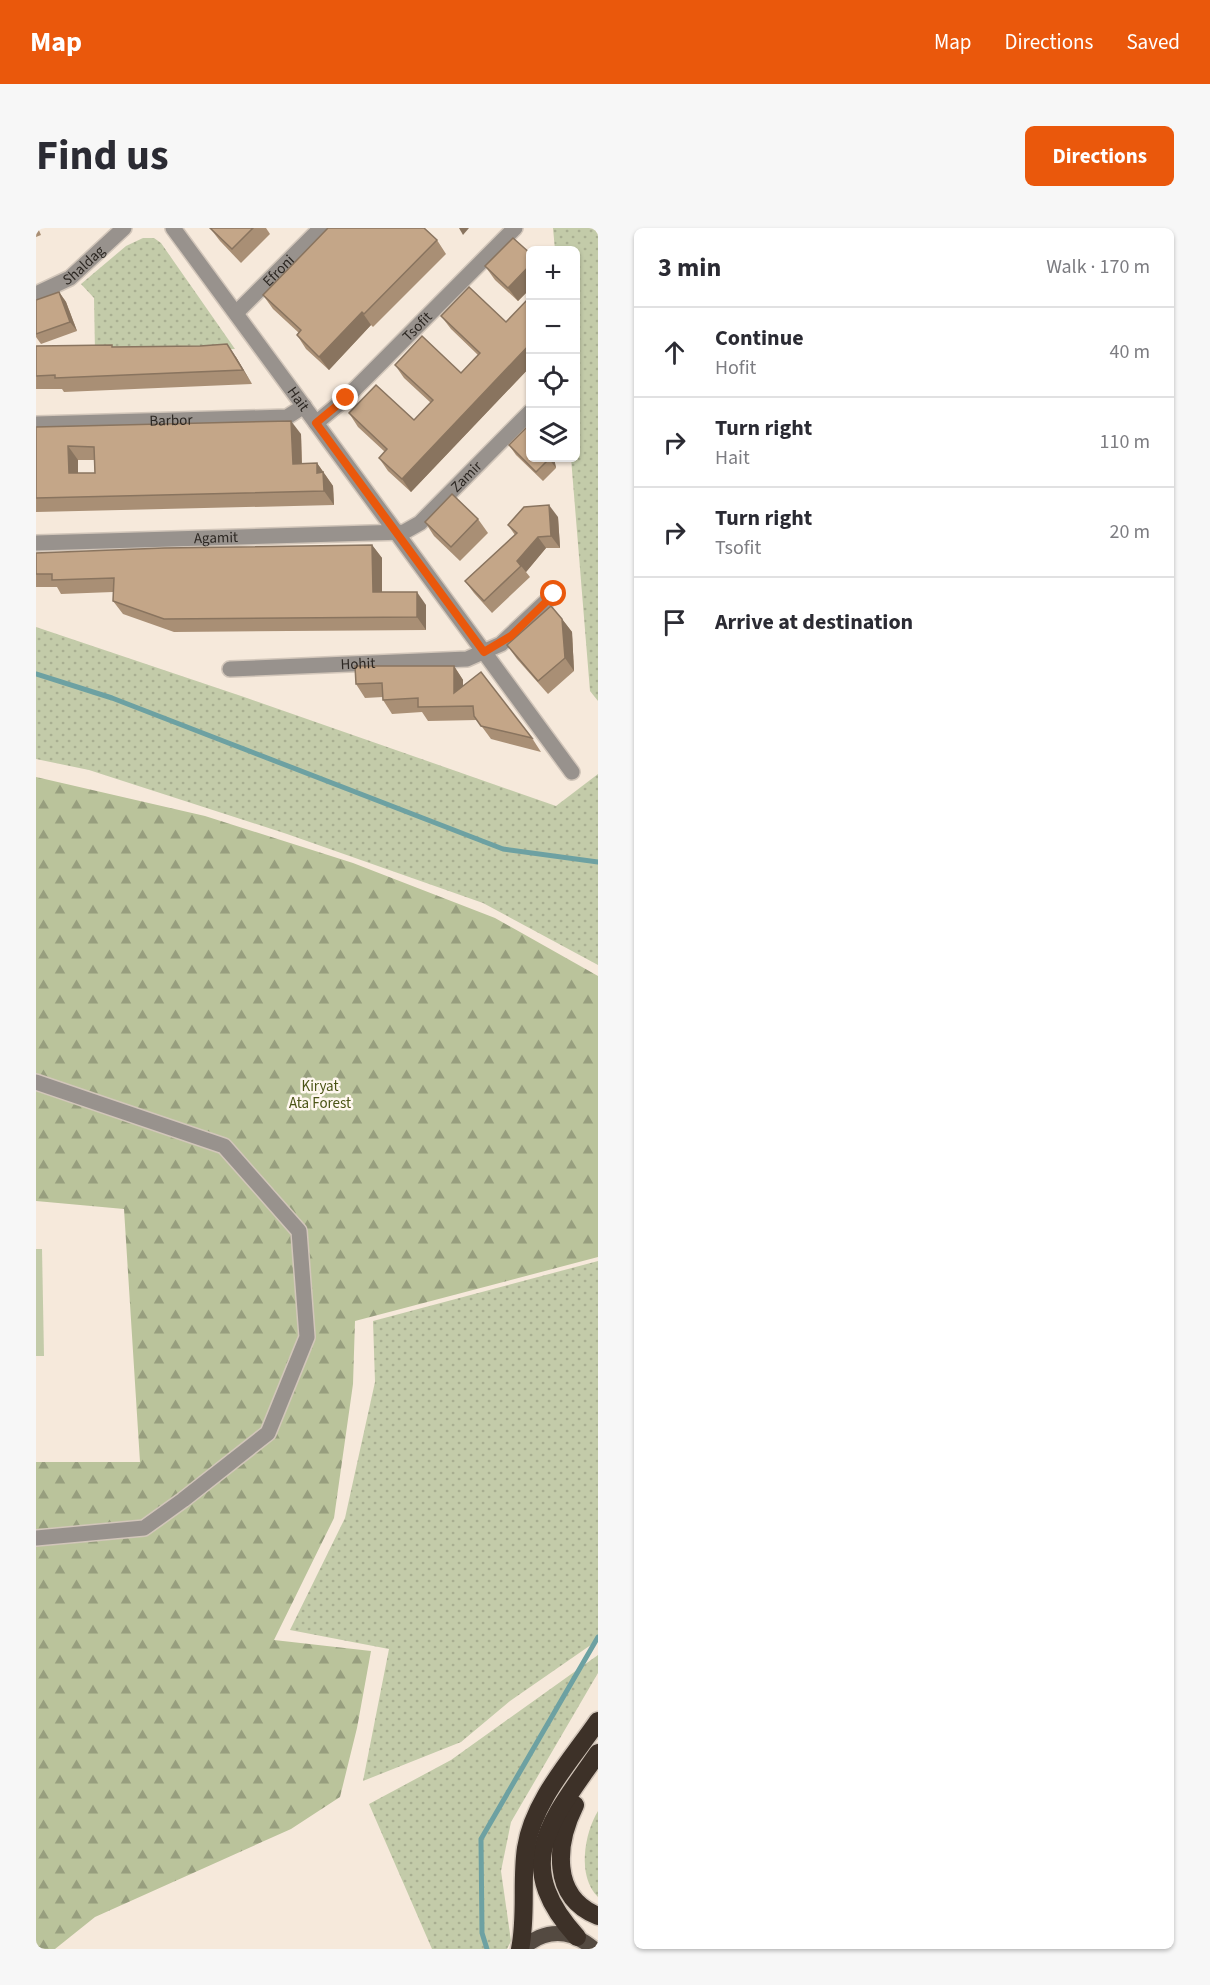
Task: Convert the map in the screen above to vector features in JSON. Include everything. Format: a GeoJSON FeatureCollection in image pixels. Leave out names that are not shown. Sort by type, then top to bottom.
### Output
{"type":"FeatureCollection","features":[{"type":"Feature","properties":{"kind":"highway"},"geometry":{"type":"LineString","coordinates":[[521,1949],[524,1928],[524,1861],[530,1830],[544,1800],[598,1721]]}},
{"type":"Feature","properties":{"kind":"highway"},"geometry":{"type":"LineString","coordinates":[[588,1942],[561,1920],[546,1894],[542,1860],[549,1830],[556,1816],[598,1753]]}},
{"type":"Feature","properties":{"kind":"highway"},"geometry":{"type":"LineString","coordinates":[[598,1761],[564,1828],[560,1869],[563,1881],[575,1901],[598,1916]]}},
{"type":"Feature","properties":{"kind":"main road"},"geometry":{"type":"LineString","coordinates":[[521,1949],[531,1940],[546,1934],[562,1933],[588,1942]]}},
{"type":"Feature","properties":{"kind":"street","name":"Shaldag"},"geometry":{"type":"LineString","coordinates":[[36,294],[70,278],[124,228]]}},
{"type":"Feature","properties":{"kind":"street","name":"Hait"},"geometry":{"type":"LineString","coordinates":[[173,228],[572,772]]}},
{"type":"Feature","properties":{"kind":"street","name":"Efroni"},"geometry":{"type":"LineString","coordinates":[[236,313],[321,228]]}},
{"type":"Feature","properties":{"kind":"street","name":"Tsofit"},"geometry":{"type":"LineString","coordinates":[[316,423],[346,398],[515,228]]}},
{"type":"Feature","properties":{"kind":"street","name":"Barbor"},"geometry":{"type":"LineString","coordinates":[[36,424],[287,417],[304,406]]}},
{"type":"Feature","properties":{"kind":"street","name":"Zamir"},"geometry":{"type":"LineString","coordinates":[[397,533],[420,523],[526,417]]}},
{"type":"Feature","properties":{"kind":"street","name":"Agamit"},"geometry":{"type":"LineString","coordinates":[[36,543],[397,533]]}},
{"type":"Feature","properties":{"kind":"street","name":"Hohit"},"geometry":{"type":"LineString","coordinates":[[230,669],[458,660],[484,652],[511,636],[554,594]]}},
{"type":"Feature","properties":{"kind":"street"},"geometry":{"type":"LineString","coordinates":[[36,1082],[224,1146],[298,1232],[307,1336],[268,1432],[183,1500],[144,1528],[36,1538]]}},
{"type":"Feature","properties":{"kind":"green space"},"geometry":{"type":"Polygon","coordinates":[[[553,228],[598,228],[598,701],[590,691],[571,462],[580,462],[580,246],[555,246],[553,228]]]}},
{"type":"Feature","properties":{"kind":"green space"},"geometry":{"type":"Polygon","coordinates":[[[143,238],[154,238],[161,243],[235,349],[95,352],[94,298],[81,284],[126,246],[143,238]]]}},
{"type":"Feature","properties":{"kind":"green space"},"geometry":{"type":"Polygon","coordinates":[[[36,627],[556,806],[598,774],[598,965],[483,903],[287,834],[89,770],[36,759],[36,627]]]}},
{"type":"Feature","properties":{"kind":"green space","name":"Kiryat Ata Forest"},"geometry":{"type":"Polygon","coordinates":[[[36,777],[205,816],[353,863],[495,918],[598,976],[598,1257],[355,1321],[353,1384],[334,1518],[274,1640],[371,1651],[357,1728],[340,1797],[291,1829],[95,1917],[55,1949],[36,1949],[36,1462],[140,1462],[124,1209],[36,1201],[36,777]]]}},
{"type":"Feature","properties":{"kind":"green space"},"geometry":{"type":"Polygon","coordinates":[[[36,1249],[42,1249],[44,1356],[36,1356],[36,1249]]]}},
{"type":"Feature","properties":{"kind":"green space"},"geometry":{"type":"Polygon","coordinates":[[[598,1261],[598,1640],[510,1701],[461,1742],[363,1781],[389,1649],[290,1630],[345,1518],[375,1382],[373,1321],[598,1261]]]}},
{"type":"Feature","properties":{"kind":"green space"},"geometry":{"type":"Polygon","coordinates":[[[598,1655],[598,1673],[511,1822],[501,1871],[511,1941],[507,1949],[432,1949],[369,1804],[451,1760],[598,1655]]]}},
{"type":"Feature","properties":{"kind":"green space"},"geometry":{"type":"Polygon","coordinates":[[[598,1811],[598,1897],[591,1889],[587,1878],[585,1855],[589,1831],[598,1811]]]}},
{"type":"Feature","properties":{"kind":"building"},"geometry":{"type":"Polygon","coordinates":[[[210,228],[253,228],[232,249],[210,228]]]}},
{"type":"Feature","properties":{"kind":"building"},"geometry":{"type":"Polygon","coordinates":[[[328,228],[424,228],[437,240],[319,357],[297,335],[301,330],[263,295],[328,228]]]}},
{"type":"Feature","properties":{"kind":"building"},"geometry":{"type":"Polygon","coordinates":[[[513,238],[526,250],[526,269],[508,288],[485,266],[513,238]]]}},
{"type":"Feature","properties":{"kind":"building"},"geometry":{"type":"Polygon","coordinates":[[[469,287],[506,322],[526,301],[526,348],[402,479],[379,458],[387,449],[349,413],[376,385],[414,420],[433,400],[395,365],[422,336],[461,373],[480,353],[441,316],[469,287]]]}},
{"type":"Feature","properties":{"kind":"building"},"geometry":{"type":"Polygon","coordinates":[[[59,292],[70,322],[36,334],[36,300],[59,292]]]}},
{"type":"Feature","properties":{"kind":"building"},"geometry":{"type":"Polygon","coordinates":[[[227,344],[243,370],[55,378],[55,375],[36,376],[36,346],[227,344]]]}},
{"type":"Feature","properties":{"kind":"building"},"geometry":{"type":"Polygon","coordinates":[[[291,421],[293,464],[317,463],[317,473],[323,472],[324,491],[36,498],[36,427],[291,421]],[[68,446],[69,473],[95,473],[94,447],[68,446]]]}},
{"type":"Feature","properties":{"kind":"building"},"geometry":{"type":"Polygon","coordinates":[[[526,428],[526,462],[509,445],[526,428]]]}},
{"type":"Feature","properties":{"kind":"building"},"geometry":{"type":"Polygon","coordinates":[[[526,462],[546,462],[536,472],[526,462]]]}},
{"type":"Feature","properties":{"kind":"building"},"geometry":{"type":"Polygon","coordinates":[[[452,494],[478,519],[451,547],[425,522],[452,494]]]}},
{"type":"Feature","properties":{"kind":"building"},"geometry":{"type":"Polygon","coordinates":[[[549,505],[551,536],[538,537],[517,561],[521,566],[484,601],[465,581],[517,533],[508,525],[524,507],[549,505]]]}},
{"type":"Feature","properties":{"kind":"building"},"geometry":{"type":"Polygon","coordinates":[[[372,545],[373,592],[417,592],[417,617],[164,619],[113,601],[114,578],[52,580],[52,574],[36,574],[36,553],[164,548],[372,545]]]}},
{"type":"Feature","properties":{"kind":"building"},"geometry":{"type":"Polygon","coordinates":[[[551,606],[562,619],[565,658],[538,681],[507,645],[551,606]]]}},
{"type":"Feature","properties":{"kind":"building"},"geometry":{"type":"Polygon","coordinates":[[[355,666],[454,666],[454,693],[481,672],[532,738],[481,726],[474,716],[473,706],[418,707],[418,698],[383,700],[382,683],[356,684],[355,666]]]}},
{"type":"Feature","properties":{"kind":"waterway"},"geometry":{"type":"LineString","coordinates":[[36,674],[112,698],[503,849],[598,862]]}},
{"type":"Feature","properties":{"kind":"waterway"},"geometry":{"type":"LineString","coordinates":[[487,1949],[482,1933],[481,1839],[598,1637]]}},
{"type":"Feature","properties":{"kind":"route"},"geometry":{"type":"LineString","coordinates":[[346,398],[316,423],[484,652],[511,636],[554,594]]}}]}
